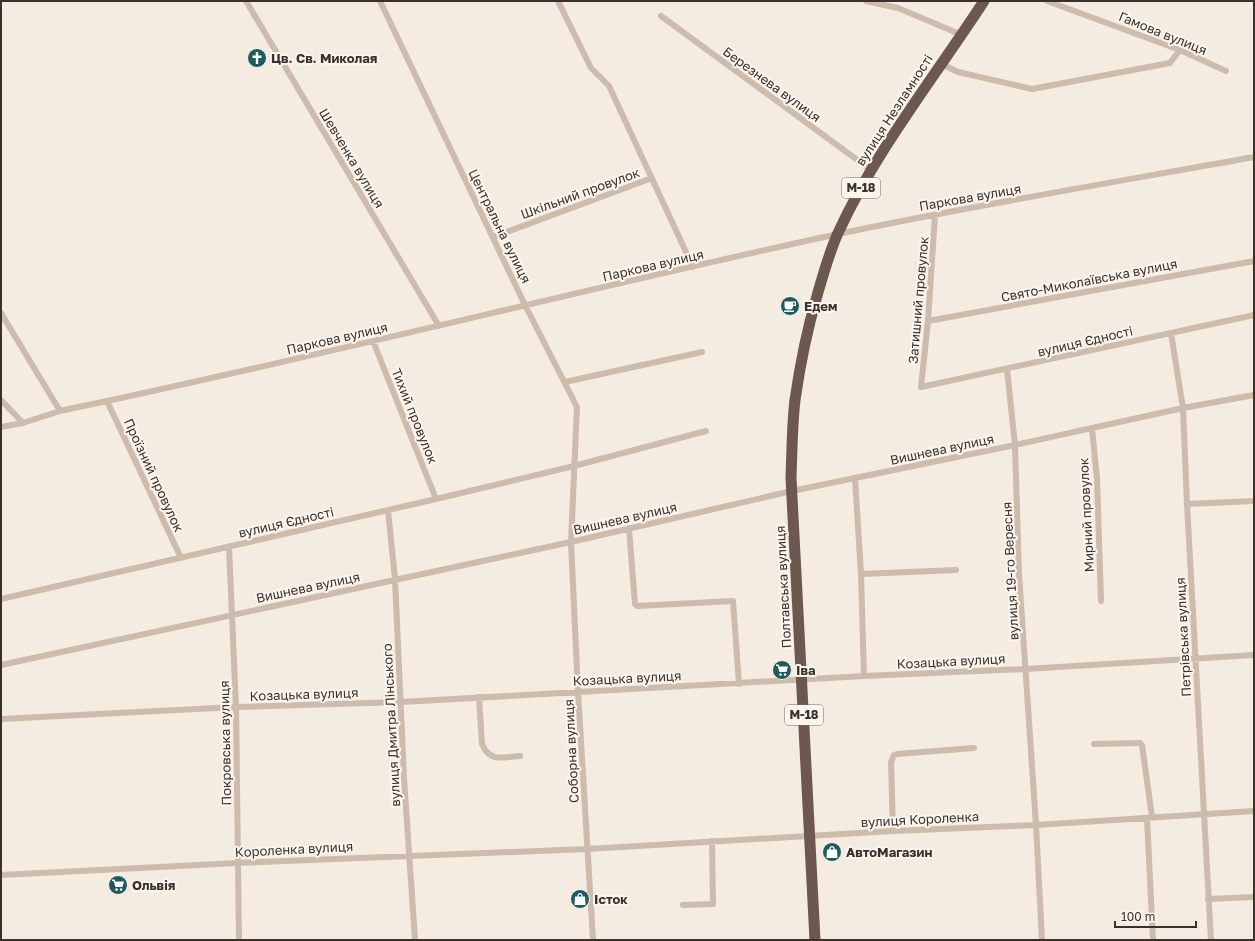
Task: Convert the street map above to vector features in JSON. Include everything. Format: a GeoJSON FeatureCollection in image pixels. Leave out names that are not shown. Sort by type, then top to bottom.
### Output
{"type":"FeatureCollection","features":[{"type":"Feature","properties":{"kind":"highway","name":"вулиця Незламності"},"geometry":{"type":"LineString","coordinates":[[795,401],[799,370],[813,308],[821,279],[837,234],[871,170],[891,137],[984,1]]}},
{"type":"Feature","properties":{"kind":"highway","name":"Полтавська вулиця"},"geometry":{"type":"LineString","coordinates":[[795,401],[792,432],[792,490],[811,836],[815,940]]}},
{"type":"Feature","properties":{"kind":"street","name":"Шевченка вулиця"},"geometry":{"type":"LineString","coordinates":[[246,1],[439,326]]}},
{"type":"Feature","properties":{"kind":"street","name":"Центральна вулиця"},"geometry":{"type":"LineString","coordinates":[[380,1],[525,305],[577,407],[575,465]]}},
{"type":"Feature","properties":{"kind":"street"},"geometry":{"type":"LineString","coordinates":[[558,1],[591,68],[609,86],[693,267]]}},
{"type":"Feature","properties":{"kind":"street"},"geometry":{"type":"LineString","coordinates":[[866,1],[898,8],[962,35]]}},
{"type":"Feature","properties":{"kind":"street","name":"Гамова вулиця"},"geometry":{"type":"LineString","coordinates":[[1046,1],[1180,50],[1226,71]]}},
{"type":"Feature","properties":{"kind":"street","name":"Березнева вулиця"},"geometry":{"type":"LineString","coordinates":[[661,16],[871,170]]}},
{"type":"Feature","properties":{"kind":"street"},"geometry":{"type":"LineString","coordinates":[[941,64],[958,72],[1032,89],[1170,63],[1180,50]]}},
{"type":"Feature","properties":{"kind":"street","name":"Паркова вулиця"},"geometry":{"type":"LineString","coordinates":[[1,427],[60,411],[439,326],[837,234],[1254,157]]}},
{"type":"Feature","properties":{"kind":"street","name":"Шкільний провулок"},"geometry":{"type":"LineString","coordinates":[[493,236],[652,178]]}},
{"type":"Feature","properties":{"kind":"street","name":"Затишний провулок"},"geometry":{"type":"LineString","coordinates":[[921,387],[928,321],[935,215]]}},
{"type":"Feature","properties":{"kind":"street","name":"Свято-Миколаївська вулиця"},"geometry":{"type":"LineString","coordinates":[[928,321],[1254,261]]}},
{"type":"Feature","properties":{"kind":"street"},"geometry":{"type":"LineString","coordinates":[[1,313],[60,411]]}},
{"type":"Feature","properties":{"kind":"street","name":"вулиця Єдності"},"geometry":{"type":"LineString","coordinates":[[921,387],[1254,315]]}},
{"type":"Feature","properties":{"kind":"street","name":"Петрівська вулиця"},"geometry":{"type":"LineString","coordinates":[[1171,333],[1183,408],[1211,940]]}},
{"type":"Feature","properties":{"kind":"street","name":"Тихий провулок"},"geometry":{"type":"LineString","coordinates":[[373,341],[436,499]]}},
{"type":"Feature","properties":{"kind":"street"},"geometry":{"type":"LineString","coordinates":[[565,382],[702,352]]}},
{"type":"Feature","properties":{"kind":"street","name":"вулиця 19-го Вересня"},"geometry":{"type":"LineString","coordinates":[[1007,369],[1016,445],[1019,574],[1036,825],[1042,940]]}},
{"type":"Feature","properties":{"kind":"street","name":"Вишнева вулиця"},"geometry":{"type":"LineString","coordinates":[[1,665],[571,542],[792,490],[1016,445],[1183,408],[1254,395]]}},
{"type":"Feature","properties":{"kind":"street"},"geometry":{"type":"LineString","coordinates":[[1,400],[23,422]]}},
{"type":"Feature","properties":{"kind":"street","name":"Проїзний провулок"},"geometry":{"type":"LineString","coordinates":[[107,401],[181,558]]}},
{"type":"Feature","properties":{"kind":"street","name":"Мирний провулок"},"geometry":{"type":"LineString","coordinates":[[1092,428],[1097,479],[1101,601]]}},
{"type":"Feature","properties":{"kind":"street","name":"вулиця Єдності"},"geometry":{"type":"LineString","coordinates":[[1,599],[436,499],[706,431]]}},
{"type":"Feature","properties":{"kind":"street","name":"Соборна вулиця"},"geometry":{"type":"LineString","coordinates":[[575,465],[571,542],[578,692],[593,940]]}},
{"type":"Feature","properties":{"kind":"street"},"geometry":{"type":"LineString","coordinates":[[855,478],[861,574],[864,676]]}},
{"type":"Feature","properties":{"kind":"street"},"geometry":{"type":"LineString","coordinates":[[1187,504],[1254,500]]}},
{"type":"Feature","properties":{"kind":"street","name":"вулиця Дмитра Лінського"},"geometry":{"type":"LineString","coordinates":[[388,510],[395,579],[400,702],[415,940]]}},
{"type":"Feature","properties":{"kind":"street"},"geometry":{"type":"LineString","coordinates":[[629,528],[635,604],[637,606],[733,602],[739,684]]}},
{"type":"Feature","properties":{"kind":"street","name":"Покровська вулиця"},"geometry":{"type":"LineString","coordinates":[[229,546],[236,707],[239,940]]}},
{"type":"Feature","properties":{"kind":"street"},"geometry":{"type":"LineString","coordinates":[[861,574],[956,570]]}},
{"type":"Feature","properties":{"kind":"street","name":"Козацька вулиця"},"geometry":{"type":"LineString","coordinates":[[1,719],[236,707],[479,698],[864,676],[1026,669],[1254,655]]}},
{"type":"Feature","properties":{"kind":"street"},"geometry":{"type":"LineString","coordinates":[[479,698],[482,744],[484,750],[488,755],[497,757],[520,756]]}},
{"type":"Feature","properties":{"kind":"street"},"geometry":{"type":"LineString","coordinates":[[1094,744],[1140,743],[1142,745],[1150,817],[1153,940]]}},
{"type":"Feature","properties":{"kind":"street"},"geometry":{"type":"LineString","coordinates":[[893,831],[891,762],[894,755],[974,748]]}},
{"type":"Feature","properties":{"kind":"street","name":"вулиця Короленка"},"geometry":{"type":"LineString","coordinates":[[587,849],[893,831],[1036,825],[1254,811]]}},
{"type":"Feature","properties":{"kind":"street"},"geometry":{"type":"LineString","coordinates":[[683,905],[713,904],[712,841]]}},
{"type":"Feature","properties":{"kind":"street","name":"Короленка вулиця"},"geometry":{"type":"LineString","coordinates":[[1,875],[409,855],[587,849]]}},
{"type":"Feature","properties":{"kind":"street"},"geometry":{"type":"LineString","coordinates":[[1208,899],[1254,897]]}},
{"type":"Feature","properties":{"kind":"place","name":"Цв. Св. Миколая"},"geometry":{"type":"Point","coordinates":[257,58]}},
{"type":"Feature","properties":{"kind":"place","name":"Едем"},"geometry":{"type":"Point","coordinates":[790,306]}},
{"type":"Feature","properties":{"kind":"place","name":"Іва"},"geometry":{"type":"Point","coordinates":[782,670]}},
{"type":"Feature","properties":{"kind":"place","name":"АвтоМагазин"},"geometry":{"type":"Point","coordinates":[832,852]}},
{"type":"Feature","properties":{"kind":"place","name":"Ольвія"},"geometry":{"type":"Point","coordinates":[118,885]}},
{"type":"Feature","properties":{"kind":"place","name":"Істок"},"geometry":{"type":"Point","coordinates":[580,899]}}]}
